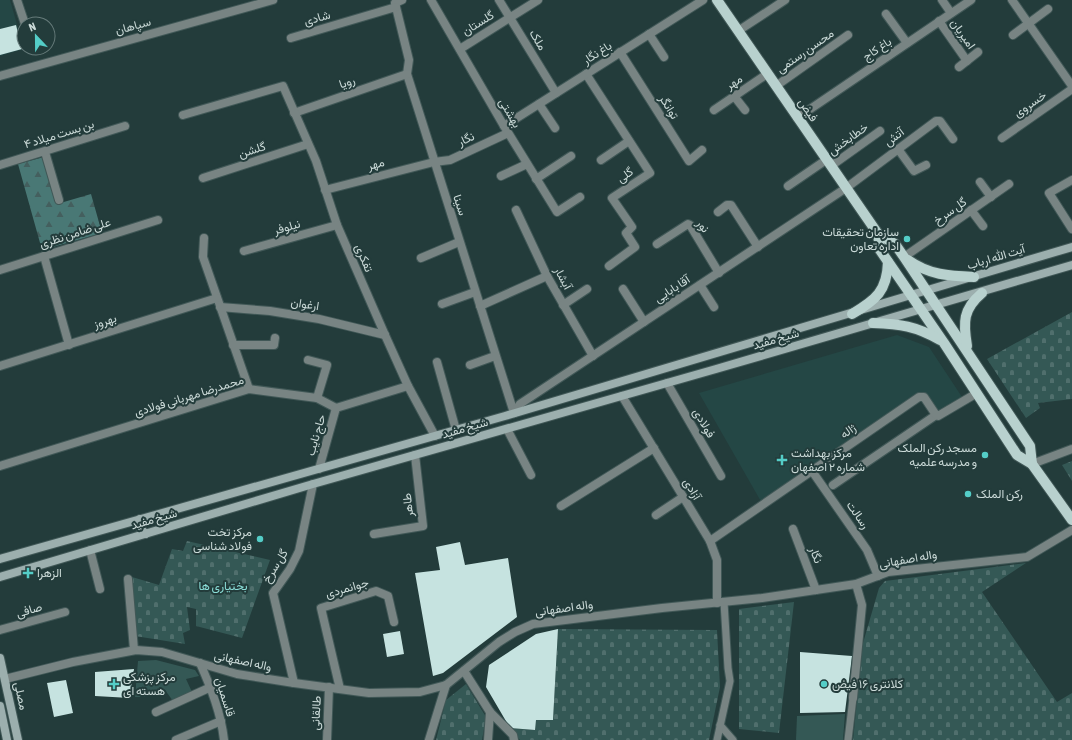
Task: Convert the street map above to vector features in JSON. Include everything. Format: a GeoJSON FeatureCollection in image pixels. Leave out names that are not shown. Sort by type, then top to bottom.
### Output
{"type":"FeatureCollection","features":[{"type":"Feature","properties":{"kind":"main road","name":"فیض"},"geometry":{"type":"LineString","coordinates":[[716,0],[878,234]]}},
{"type":"Feature","properties":{"kind":"main road"},"geometry":{"type":"LineString","coordinates":[[878,234],[895,244],[937,305],[1030,446],[1032,464]]}},
{"type":"Feature","properties":{"kind":"main road"},"geometry":{"type":"LineString","coordinates":[[878,234],[880,250],[944,343],[1017,455],[1032,464],[1072,520]]}},
{"type":"Feature","properties":{"kind":"main road","name":"آیت الله ارباب"},"geometry":{"type":"LineString","coordinates":[[926,290],[1072,247]]}},
{"type":"Feature","properties":{"kind":"main road"},"geometry":{"type":"LineString","coordinates":[[904,257],[916,266],[932,273],[947,276],[974,277]]}},
{"type":"Feature","properties":{"kind":"main road"},"geometry":{"type":"LineString","coordinates":[[852,314],[871,303],[883,288],[888,262]]}},
{"type":"Feature","properties":{"kind":"main road"},"geometry":{"type":"LineString","coordinates":[[937,305],[982,293],[1072,265]]}},
{"type":"Feature","properties":{"kind":"main road","name":"شیخ مفید"},"geometry":{"type":"LineString","coordinates":[[0,559],[456,430],[852,314],[926,290]]}},
{"type":"Feature","properties":{"kind":"main road"},"geometry":{"type":"LineString","coordinates":[[967,350],[964,329],[966,312],[970,303],[982,293]]}},
{"type":"Feature","properties":{"kind":"main road","name":"شیخ مفید"},"geometry":{"type":"LineString","coordinates":[[0,577],[312,484],[667,384],[937,305]]}},
{"type":"Feature","properties":{"kind":"main road"},"geometry":{"type":"LineString","coordinates":[[874,323],[913,327],[924,331],[944,343]]}},
{"type":"Feature","properties":{"kind":"main road"},"geometry":{"type":"LineString","coordinates":[[732,349],[730,358],[737,363]]}},
{"type":"Feature","properties":{"kind":"main road"},"geometry":{"type":"LineString","coordinates":[[706,357],[712,358],[715,362],[711,371]]}},
{"type":"Feature","properties":{"kind":"main road"},"geometry":{"type":"LineString","coordinates":[[140,520],[140,528],[146,534]]}},
{"type":"Feature","properties":{"kind":"main road"},"geometry":{"type":"LineString","coordinates":[[116,527],[121,528],[124,532],[124,537],[120,541]]}},
{"type":"Feature","properties":{"kind":"main road","name":"مصلی"},"geometry":{"type":"LineString","coordinates":[[0,658],[18,740]]}},
{"type":"Feature","properties":{"kind":"main road","name":"مصلی"},"geometry":{"type":"LineString","coordinates":[[0,706],[2,722],[7,740]]}},
{"type":"Feature","properties":{"kind":"street"},"geometry":{"type":"LineString","coordinates":[[17,0],[22,16]]}},
{"type":"Feature","properties":{"kind":"street","name":"سپاهان"},"geometry":{"type":"LineString","coordinates":[[0,76],[273,0]]}},
{"type":"Feature","properties":{"kind":"street","name":"بهشتی"},"geometry":{"type":"LineString","coordinates":[[431,0],[506,129],[557,212],[580,197]]}},
{"type":"Feature","properties":{"kind":"street","name":"ملک"},"geometry":{"type":"LineString","coordinates":[[499,0],[556,93]]}},
{"type":"Feature","properties":{"kind":"street","name":"گلستان"},"geometry":{"type":"LineString","coordinates":[[460,49],[538,0]]}},
{"type":"Feature","properties":{"kind":"street","name":"باغ نگار"},"geometry":{"type":"LineString","coordinates":[[506,129],[539,104],[702,0]]}},
{"type":"Feature","properties":{"kind":"street"},"geometry":{"type":"LineString","coordinates":[[738,31],[785,0]]}},
{"type":"Feature","properties":{"kind":"street"},"geometry":{"type":"LineString","coordinates":[[942,0],[951,14]]}},
{"type":"Feature","properties":{"kind":"street","name":"باغ کاج"},"geometry":{"type":"LineString","coordinates":[[797,118],[971,0]]}},
{"type":"Feature","properties":{"kind":"street"},"geometry":{"type":"LineString","coordinates":[[1012,0],[1072,86]]}},
{"type":"Feature","properties":{"kind":"street","name":"شادی"},"geometry":{"type":"LineString","coordinates":[[291,38],[398,3]]}},
{"type":"Feature","properties":{"kind":"street","name":"سینا"},"geometry":{"type":"LineString","coordinates":[[398,3],[409,60],[407,74],[514,413]]}},
{"type":"Feature","properties":{"kind":"street"},"geometry":{"type":"LineString","coordinates":[[1012,34],[1048,9]]}},
{"type":"Feature","properties":{"kind":"street"},"geometry":{"type":"LineString","coordinates":[[886,14],[907,43]]}},
{"type":"Feature","properties":{"kind":"street","name":"امیریان"},"geometry":{"type":"LineString","coordinates":[[939,21],[967,61]]}},
{"type":"Feature","properties":{"kind":"street"},"geometry":{"type":"LineString","coordinates":[[649,34],[664,57]]}},
{"type":"Feature","properties":{"kind":"street","name":"محسن رستمی"},"geometry":{"type":"LineString","coordinates":[[776,86],[848,35]]}},
{"type":"Feature","properties":{"kind":"street","name":"توانگر"},"geometry":{"type":"LineString","coordinates":[[620,52],[689,161],[702,150]]}},
{"type":"Feature","properties":{"kind":"street","name":"امیریان"},"geometry":{"type":"LineString","coordinates":[[959,67],[978,52]]}},
{"type":"Feature","properties":{"kind":"street","name":"رویا"},"geometry":{"type":"LineString","coordinates":[[294,113],[407,74]]}},
{"type":"Feature","properties":{"kind":"street","name":"گلی"},"geometry":{"type":"LineString","coordinates":[[586,74],[650,173],[612,198],[632,227],[626,233],[635,247],[609,266]]}},
{"type":"Feature","properties":{"kind":"street","name":"مهر"},"geometry":{"type":"LineString","coordinates":[[714,110],[767,74]]}},
{"type":"Feature","properties":{"kind":"street","name":"تفکری"},"geometry":{"type":"LineString","coordinates":[[183,115],[283,86],[308,144],[337,225],[408,386],[434,436]]}},
{"type":"Feature","properties":{"kind":"street","name":"خسروی"},"geometry":{"type":"LineString","coordinates":[[1002,138],[1072,89]]}},
{"type":"Feature","properties":{"kind":"street"},"geometry":{"type":"LineString","coordinates":[[734,96],[745,110]]}},
{"type":"Feature","properties":{"kind":"street"},"geometry":{"type":"LineString","coordinates":[[539,104],[555,128]]}},
{"type":"Feature","properties":{"kind":"street","name":"آتش"},"geometry":{"type":"LineString","coordinates":[[846,188],[938,120],[953,139]]}},
{"type":"Feature","properties":{"kind":"street","name":"بن بست میلاد ۴"},"geometry":{"type":"LineString","coordinates":[[0,165],[125,126]]}},
{"type":"Feature","properties":{"kind":"street","name":"نگار"},"geometry":{"type":"LineString","coordinates":[[434,162],[450,160],[506,129]]}},
{"type":"Feature","properties":{"kind":"street","name":"خطابخش"},"geometry":{"type":"LineString","coordinates":[[788,186],[880,131]]}},
{"type":"Feature","properties":{"kind":"street"},"geometry":{"type":"LineString","coordinates":[[601,160],[630,141]]}},
{"type":"Feature","properties":{"kind":"street","name":"گلشن"},"geometry":{"type":"LineString","coordinates":[[203,178],[308,144]]}},
{"type":"Feature","properties":{"kind":"street"},"geometry":{"type":"LineString","coordinates":[[898,149],[914,171],[926,165]]}},
{"type":"Feature","properties":{"kind":"street"},"geometry":{"type":"LineString","coordinates":[[45,152],[59,200]]}},
{"type":"Feature","properties":{"kind":"street"},"geometry":{"type":"LineString","coordinates":[[536,179],[570,156]]}},
{"type":"Feature","properties":{"kind":"street","name":"مهر"},"geometry":{"type":"LineString","coordinates":[[325,190],[434,162]]}},
{"type":"Feature","properties":{"kind":"street"},"geometry":{"type":"LineString","coordinates":[[501,176],[527,164]]}},
{"type":"Feature","properties":{"kind":"street"},"geometry":{"type":"LineString","coordinates":[[1072,180],[1049,193],[1072,229]]}},
{"type":"Feature","properties":{"kind":"street"},"geometry":{"type":"LineString","coordinates":[[980,182],[990,197]]}},
{"type":"Feature","properties":{"kind":"street","name":"گل سرخ"},"geometry":{"type":"LineString","coordinates":[[904,257],[1009,184]]}},
{"type":"Feature","properties":{"kind":"street","name":"آقا بابایی"},"geometry":{"type":"LineString","coordinates":[[514,413],[520,404],[846,188]]}},
{"type":"Feature","properties":{"kind":"street"},"geometry":{"type":"LineString","coordinates":[[718,212],[727,205],[732,205],[758,247]]}},
{"type":"Feature","properties":{"kind":"street","name":"آبشار"},"geometry":{"type":"LineString","coordinates":[[516,210],[547,276],[593,356]]}},
{"type":"Feature","properties":{"kind":"street"},"geometry":{"type":"LineString","coordinates":[[971,210],[983,226]]}},
{"type":"Feature","properties":{"kind":"street","name":"علی ضامن نظری"},"geometry":{"type":"LineString","coordinates":[[0,270],[158,220]]}},
{"type":"Feature","properties":{"kind":"street","name":"نور"},"geometry":{"type":"LineString","coordinates":[[657,244],[688,224],[719,272]]}},
{"type":"Feature","properties":{"kind":"street","name":"نیلوفر"},"geometry":{"type":"LineString","coordinates":[[244,251],[337,225]]}},
{"type":"Feature","properties":{"kind":"street"},"geometry":{"type":"LineString","coordinates":[[204,238],[203,257],[249,389]]}},
{"type":"Feature","properties":{"kind":"street"},"geometry":{"type":"LineString","coordinates":[[421,258],[459,242]]}},
{"type":"Feature","properties":{"kind":"street"},"geometry":{"type":"LineString","coordinates":[[44,256],[69,345]]}},
{"type":"Feature","properties":{"kind":"street"},"geometry":{"type":"LineString","coordinates":[[480,306],[547,276]]}},
{"type":"Feature","properties":{"kind":"street"},"geometry":{"type":"LineString","coordinates":[[700,285],[714,307]]}},
{"type":"Feature","properties":{"kind":"street"},"geometry":{"type":"LineString","coordinates":[[563,305],[587,289]]}},
{"type":"Feature","properties":{"kind":"street"},"geometry":{"type":"LineString","coordinates":[[623,289],[644,322]]}},
{"type":"Feature","properties":{"kind":"street"},"geometry":{"type":"LineString","coordinates":[[442,304],[475,292]]}},
{"type":"Feature","properties":{"kind":"street","name":"بهروز"},"geometry":{"type":"LineString","coordinates":[[0,366],[217,298]]}},
{"type":"Feature","properties":{"kind":"street","name":"ارغوان"},"geometry":{"type":"LineString","coordinates":[[220,307],[270,311],[319,319],[385,335]]}},
{"type":"Feature","properties":{"kind":"street"},"geometry":{"type":"LineString","coordinates":[[234,345],[274,345],[275,338]]}},
{"type":"Feature","properties":{"kind":"street"},"geometry":{"type":"LineString","coordinates":[[470,365],[496,356]]}},
{"type":"Feature","properties":{"kind":"street"},"geometry":{"type":"LineString","coordinates":[[308,360],[327,365],[317,398]]}},
{"type":"Feature","properties":{"kind":"street"},"geometry":{"type":"LineString","coordinates":[[437,362],[456,430]]}},
{"type":"Feature","properties":{"kind":"street","name":"فولادی"},"geometry":{"type":"LineString","coordinates":[[667,384],[721,476]]}},
{"type":"Feature","properties":{"kind":"street"},"geometry":{"type":"LineString","coordinates":[[336,408],[408,386]]}},
{"type":"Feature","properties":{"kind":"street","name":"محمدرضا مهربانی فولادی"},"geometry":{"type":"LineString","coordinates":[[0,466],[249,389],[317,398],[336,408]]}},
{"type":"Feature","properties":{"kind":"street"},"geometry":{"type":"LineString","coordinates":[[833,485],[936,415],[941,415],[977,393]]}},
{"type":"Feature","properties":{"kind":"street","name":"آزادی"},"geometry":{"type":"LineString","coordinates":[[622,396],[710,541],[717,560],[721,602]]}},
{"type":"Feature","properties":{"kind":"street","name":"ژاله"},"geometry":{"type":"LineString","coordinates":[[710,541],[919,397],[924,397],[936,415]]}},
{"type":"Feature","properties":{"kind":"street","name":"حاج نایب"},"geometry":{"type":"LineString","coordinates":[[319,469],[336,408]]}},
{"type":"Feature","properties":{"kind":"street"},"geometry":{"type":"LineString","coordinates":[[507,429],[531,475]]}},
{"type":"Feature","properties":{"kind":"street"},"geometry":{"type":"LineString","coordinates":[[561,506],[654,448]]}},
{"type":"Feature","properties":{"kind":"street"},"geometry":{"type":"LineString","coordinates":[[1032,464],[1072,449]]}},
{"type":"Feature","properties":{"kind":"street","name":"طاهر"},"geometry":{"type":"LineString","coordinates":[[374,534],[423,526],[415,455]]}},
{"type":"Feature","properties":{"kind":"street","name":"رسالت"},"geometry":{"type":"LineString","coordinates":[[812,471],[867,550],[878,576]]}},
{"type":"Feature","properties":{"kind":"street","name":"گل سرخ"},"geometry":{"type":"LineString","coordinates":[[294,683],[273,593],[290,569],[299,551],[312,484]]}},
{"type":"Feature","properties":{"kind":"street"},"geometry":{"type":"LineString","coordinates":[[656,515],[684,498]]}},
{"type":"Feature","properties":{"kind":"street","name":"نگار"},"geometry":{"type":"LineString","coordinates":[[793,529],[816,590]]}},
{"type":"Feature","properties":{"kind":"street","name":"واله اصفهانی"},"geometry":{"type":"LineString","coordinates":[[5,679],[73,662],[134,650],[162,652],[236,674],[294,683],[369,693],[420,692],[446,685],[499,642],[515,632],[533,624],[816,590],[856,584],[888,572],[1027,557],[1072,530]]}},
{"type":"Feature","properties":{"kind":"street"},"geometry":{"type":"LineString","coordinates":[[90,550],[100,589]]}},
{"type":"Feature","properties":{"kind":"street"},"geometry":{"type":"LineString","coordinates":[[128,579],[134,650]]}},
{"type":"Feature","properties":{"kind":"street"},"geometry":{"type":"LineString","coordinates":[[848,740],[862,605],[856,584]]}},
{"type":"Feature","properties":{"kind":"street","name":"جوانمردی"},"geometry":{"type":"LineString","coordinates":[[340,689],[321,608],[376,592],[388,596],[394,622]]}},
{"type":"Feature","properties":{"kind":"street"},"geometry":{"type":"LineString","coordinates":[[717,740],[730,681],[721,602]]}},
{"type":"Feature","properties":{"kind":"street","name":"صافی"},"geometry":{"type":"LineString","coordinates":[[0,630],[65,612]]}},
{"type":"Feature","properties":{"kind":"street","name":"قاسمیان"},"geometry":{"type":"LineString","coordinates":[[200,663],[211,687],[221,721],[224,740]]}},
{"type":"Feature","properties":{"kind":"street"},"geometry":{"type":"LineString","coordinates":[[464,670],[490,712],[513,735],[514,740]]}},
{"type":"Feature","properties":{"kind":"street"},"geometry":{"type":"LineString","coordinates":[[429,740],[446,685]]}},
{"type":"Feature","properties":{"kind":"street"},"geometry":{"type":"LineString","coordinates":[[156,712],[211,687]]}},
{"type":"Feature","properties":{"kind":"street","name":"طالقانی"},"geometry":{"type":"LineString","coordinates":[[327,740],[329,688]]}},
{"type":"Feature","properties":{"kind":"street"},"geometry":{"type":"LineString","coordinates":[[488,740],[490,712]]}},
{"type":"Feature","properties":{"kind":"street"},"geometry":{"type":"LineString","coordinates":[[176,740],[221,721]]}},
{"type":"Feature","properties":{"kind":"street"},"geometry":{"type":"LineString","coordinates":[[720,725],[733,740]]}},
{"type":"Feature","properties":{"kind":"shaded area"},"geometry":{"type":"Polygon","coordinates":[[[0,0],[10,0],[16,21],[16,51],[0,56],[0,0]]]}},
{"type":"Feature","properties":{"kind":"shaded area","name":"مرکز بهداشت شماره ۲ اصفهان"},"geometry":{"type":"Polygon","coordinates":[[[897,335],[929,347],[964,400],[941,415],[924,397],[763,505],[699,393],[897,335]]]}},
{"type":"Feature","properties":{"kind":"green space"},"geometry":{"type":"Polygon","coordinates":[[[44,157],[57,204],[91,194],[102,233],[42,250],[18,164],[44,157]]]}},
{"type":"Feature","properties":{"kind":"green space"},"geometry":{"type":"Polygon","coordinates":[[[1072,312],[1072,399],[1038,403],[1040,408],[1026,418],[987,359],[1072,312]]]}},
{"type":"Feature","properties":{"kind":"green space"},"geometry":{"type":"Polygon","coordinates":[[[1072,461],[1072,481],[1062,465],[1072,461]]]}},
{"type":"Feature","properties":{"kind":"green space","name":"بختیاری ها"},"geometry":{"type":"Polygon","coordinates":[[[187,541],[270,560],[242,638],[196,626],[196,609],[187,607],[190,630],[183,633],[185,644],[135,636],[132,577],[159,585],[172,549],[183,551],[187,541]]]}},
{"type":"Feature","properties":{"kind":"green space"},"geometry":{"type":"Polygon","coordinates":[[[1026,563],[982,592],[1057,702],[1072,693],[1072,740],[853,740],[863,643],[879,588],[885,581],[1026,563]]]}},
{"type":"Feature","properties":{"kind":"green space"},"geometry":{"type":"Polygon","coordinates":[[[794,602],[779,733],[739,729],[739,609],[794,602]]]}},
{"type":"Feature","properties":{"kind":"green space"},"geometry":{"type":"Polygon","coordinates":[[[558,629],[717,630],[720,687],[709,740],[520,740],[510,728],[534,730],[536,720],[553,720],[558,629]]]}},
{"type":"Feature","properties":{"kind":"green space"},"geometry":{"type":"Polygon","coordinates":[[[156,660],[195,670],[199,676],[186,679],[192,692],[173,701],[165,690],[145,697],[135,697],[138,661],[156,660]]]}},
{"type":"Feature","properties":{"kind":"green space"},"geometry":{"type":"Polygon","coordinates":[[[466,684],[486,717],[482,740],[436,740],[446,700],[466,684]]]}},
{"type":"Feature","properties":{"kind":"green space"},"geometry":{"type":"Polygon","coordinates":[[[845,714],[843,740],[796,740],[797,716],[845,714]]]}},
{"type":"Feature","properties":{"kind":"building"},"geometry":{"type":"Polygon","coordinates":[[[16,25],[16,51],[0,55],[0,29],[16,25]]]}},
{"type":"Feature","properties":{"kind":"building"},"geometry":{"type":"Polygon","coordinates":[[[460,542],[465,565],[508,558],[517,617],[443,673],[433,676],[415,573],[440,570],[436,547],[460,542]]]}},
{"type":"Feature","properties":{"kind":"building"},"geometry":{"type":"Polygon","coordinates":[[[558,629],[553,720],[536,720],[535,730],[510,728],[486,687],[489,665],[536,634],[558,629]]]}},
{"type":"Feature","properties":{"kind":"building"},"geometry":{"type":"Polygon","coordinates":[[[400,631],[404,654],[387,657],[383,634],[400,631]]]}},
{"type":"Feature","properties":{"kind":"building","name":"کلانتری ۱۶ فیض"},"geometry":{"type":"Polygon","coordinates":[[[800,652],[852,656],[845,712],[800,713],[800,652]]]}},
{"type":"Feature","properties":{"kind":"building","name":"مرکز پزشکی هسته ای"},"geometry":{"type":"Polygon","coordinates":[[[134,669],[130,698],[95,696],[95,672],[134,669]]]}},
{"type":"Feature","properties":{"kind":"building"},"geometry":{"type":"Polygon","coordinates":[[[66,680],[73,713],[54,717],[47,683],[66,680]]]}},
{"type":"Feature","properties":{"kind":"place","name":"سازمان تحقیقات اداره تعاون"},"geometry":{"type":"Point","coordinates":[907,239]}},
{"type":"Feature","properties":{"kind":"place","name":"مسجد رکن الملک و مدرسه علمیه"},"geometry":{"type":"Point","coordinates":[985,455]}},
{"type":"Feature","properties":{"kind":"place","name":"مرکز بهداشت شماره ۲ اصفهان"},"geometry":{"type":"Point","coordinates":[782,460]}},
{"type":"Feature","properties":{"kind":"place","name":"رکن الملک"},"geometry":{"type":"Point","coordinates":[968,494]}},
{"type":"Feature","properties":{"kind":"place","name":"مرکز تخت فولاد شناسی"},"geometry":{"type":"Point","coordinates":[260,539]}},
{"type":"Feature","properties":{"kind":"place","name":"الزهرا"},"geometry":{"type":"Point","coordinates":[28,573]}},
{"type":"Feature","properties":{"kind":"place","name":"مرکز پزشکی هسته ای"},"geometry":{"type":"Point","coordinates":[114,684]}},
{"type":"Feature","properties":{"kind":"place","name":"کلانتری ۱۶ فیض"},"geometry":{"type":"Point","coordinates":[824,684]}}]}
